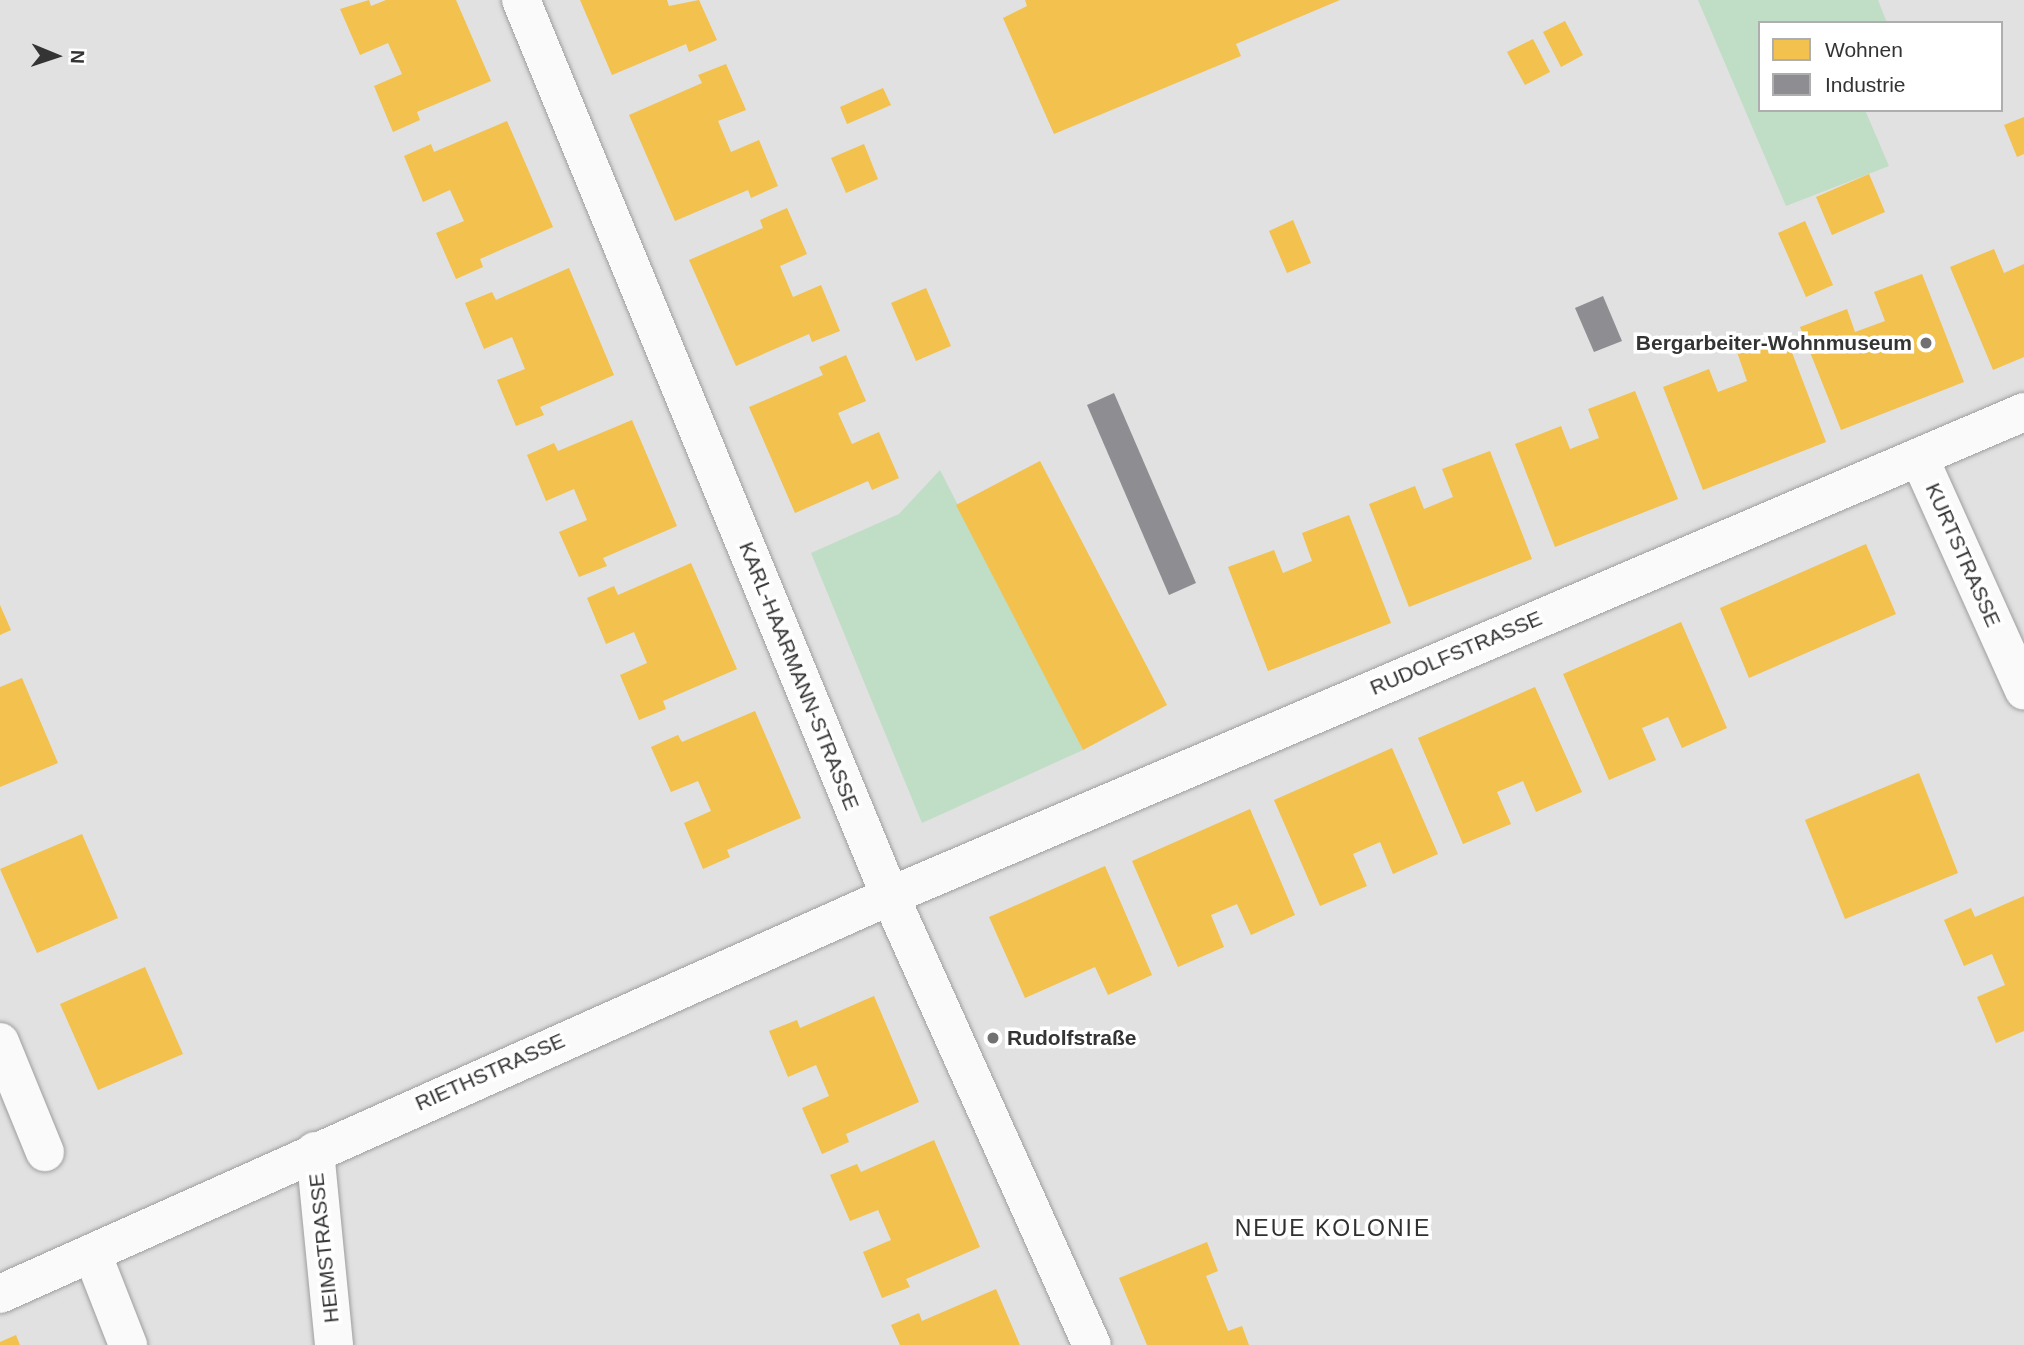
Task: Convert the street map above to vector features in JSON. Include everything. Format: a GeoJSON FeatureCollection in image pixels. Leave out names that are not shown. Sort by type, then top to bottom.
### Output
{"type":"FeatureCollection","features":[{"type":"Feature","properties":{"kind":"street","name":"KARL-HAARMANN-STRASSE"},"geometry":{"type":"LineString","coordinates":[[521,0],[890,896],[1092,1345]]}},
{"type":"Feature","properties":{"kind":"street","name":"RUDOLFSTRASSE"},"geometry":{"type":"LineString","coordinates":[[890,896],[2024,412]]}},
{"type":"Feature","properties":{"kind":"street","name":"KURTSTRASSE"},"geometry":{"type":"LineString","coordinates":[[1919,457],[2024,691]]}},
{"type":"Feature","properties":{"kind":"street","name":"RIETHSTRASSE"},"geometry":{"type":"LineString","coordinates":[[0,1294],[890,896]]}},
{"type":"Feature","properties":{"kind":"street"},"geometry":{"type":"LineString","coordinates":[[0,1042],[45,1152]]}},
{"type":"Feature","properties":{"kind":"street","name":"HEIMSTRASSE"},"geometry":{"type":"LineString","coordinates":[[315,1151],[334,1345]]}},
{"type":"Feature","properties":{"kind":"street"},"geometry":{"type":"LineString","coordinates":[[92,1253],[128,1345]]}},
{"type":"Feature","properties":{"kind":"green space"},"geometry":{"type":"Polygon","coordinates":[[[1698,0],[1878,0],[1886,21],[1758,21],[1758,112],[1866,112],[1889,166],[1786,206],[1698,0]]]}},
{"type":"Feature","properties":{"kind":"green space"},"geometry":{"type":"Polygon","coordinates":[[[940,470],[1083,750],[922,823],[811,553],[899,514],[940,470]]]}},
{"type":"Feature","properties":{"kind":"building: Wohnen"},"geometry":{"type":"Polygon","coordinates":[[[369,0],[371,6],[386,0],[456,0],[491,81],[417,112],[420,120],[393,132],[374,86],[402,74],[388,43],[360,55],[340,9],[369,0]]]}},
{"type":"Feature","properties":{"kind":"building: Wohnen"},"geometry":{"type":"Polygon","coordinates":[[[580,0],[667,0],[669,6],[699,0],[717,40],[689,52],[686,44],[612,75],[580,0]]]}},
{"type":"Feature","properties":{"kind":"building: Wohnen"},"geometry":{"type":"Polygon","coordinates":[[[1025,0],[1340,0],[1236,44],[1241,56],[1054,134],[1003,18],[1027,6],[1025,0]]]}},
{"type":"Feature","properties":{"kind":"building: Wohnen"},"geometry":{"type":"Polygon","coordinates":[[[1565,21],[1583,55],[1561,67],[1543,32],[1565,21]]]}},
{"type":"Feature","properties":{"kind":"building: Wohnen"},"geometry":{"type":"Polygon","coordinates":[[[1533,39],[1550,72],[1525,85],[1507,52],[1533,39]]]}},
{"type":"Feature","properties":{"kind":"building: Wohnen"},"geometry":{"type":"Polygon","coordinates":[[[726,64],[746,110],[718,121],[731,152],[759,140],[778,186],[751,198],[748,190],[675,221],[629,115],[702,83],[698,75],[726,64]]]}},
{"type":"Feature","properties":{"kind":"building: Wohnen"},"geometry":{"type":"Polygon","coordinates":[[[883,88],[891,105],[847,124],[840,107],[883,88]]]}},
{"type":"Feature","properties":{"kind":"building: Wohnen"},"geometry":{"type":"Polygon","coordinates":[[[2024,117],[2024,154],[2017,157],[2004,125],[2024,117]]]}},
{"type":"Feature","properties":{"kind":"building: Wohnen"},"geometry":{"type":"Polygon","coordinates":[[[507,121],[553,227],[480,259],[483,267],[456,279],[436,233],[464,221],[450,190],[423,202],[404,156],[431,144],[434,152],[507,121]]]}},
{"type":"Feature","properties":{"kind":"building: Wohnen"},"geometry":{"type":"Polygon","coordinates":[[[864,144],[878,179],[846,193],[831,158],[864,144]]]}},
{"type":"Feature","properties":{"kind":"building: Wohnen"},"geometry":{"type":"Polygon","coordinates":[[[1869,174],[1885,212],[1832,235],[1816,197],[1869,174]]]}},
{"type":"Feature","properties":{"kind":"building: Wohnen"},"geometry":{"type":"Polygon","coordinates":[[[787,208],[807,254],[780,266],[793,297],[821,285],[840,331],[812,342],[809,334],[736,366],[689,260],[763,228],[760,220],[787,208]]]}},
{"type":"Feature","properties":{"kind":"building: Wohnen"},"geometry":{"type":"Polygon","coordinates":[[[1293,220],[1311,263],[1287,273],[1269,231],[1293,220]]]}},
{"type":"Feature","properties":{"kind":"building: Wohnen"},"geometry":{"type":"Polygon","coordinates":[[[1805,221],[1833,285],[1806,297],[1778,233],[1805,221]]]}},
{"type":"Feature","properties":{"kind":"building: Wohnen"},"geometry":{"type":"Polygon","coordinates":[[[1994,249],[2004,273],[2024,264],[2024,357],[1993,370],[1950,267],[1994,249]]]}},
{"type":"Feature","properties":{"kind":"building: Wohnen"},"geometry":{"type":"Polygon","coordinates":[[[569,268],[614,375],[540,407],[544,415],[516,426],[497,380],[525,369],[512,337],[484,349],[465,303],[492,292],[496,300],[569,268]]]}},
{"type":"Feature","properties":{"kind":"building: Wohnen"},"geometry":{"type":"Polygon","coordinates":[[[1922,274],[1964,382],[1841,430],[1800,327],[1847,309],[1855,332],[1885,321],[1874,292],[1922,274]]]}},
{"type":"Feature","properties":{"kind":"building: Wohnen"},"geometry":{"type":"Polygon","coordinates":[[[926,288],[951,346],[916,361],[891,303],[926,288]]]}},
{"type":"Feature","properties":{"kind":"building: Wohnen"},"geometry":{"type":"Polygon","coordinates":[[[1785,334],[1826,442],[1703,490],[1663,387],[1709,369],[1718,392],[1747,381],[1737,352],[1785,334]]]}},
{"type":"Feature","properties":{"kind":"building: Wohnen"},"geometry":{"type":"Polygon","coordinates":[[[846,355],[866,401],[838,413],[852,444],[879,432],[899,478],[872,490],[868,481],[795,513],[749,407],[823,375],[819,367],[846,355]]]}},
{"type":"Feature","properties":{"kind":"building: Wohnen"},"geometry":{"type":"Polygon","coordinates":[[[1635,391],[1678,499],[1555,547],[1515,444],[1561,426],[1570,449],[1599,438],[1588,409],[1635,391]]]}},
{"type":"Feature","properties":{"kind":"building: Wohnen"},"geometry":{"type":"Polygon","coordinates":[[[632,420],[677,526],[603,558],[607,566],[579,577],[559,532],[587,520],[574,489],[546,501],[527,455],[554,443],[558,451],[632,420]]]}},
{"type":"Feature","properties":{"kind":"building: Wohnen"},"geometry":{"type":"Polygon","coordinates":[[[1490,451],[1532,559],[1409,607],[1369,504],[1415,486],[1424,509],[1453,497],[1442,469],[1490,451]]]}},
{"type":"Feature","properties":{"kind":"building: Wohnen"},"geometry":{"type":"Polygon","coordinates":[[[1040,461],[1167,705],[1083,750],[956,505],[1040,461]]]}},
{"type":"Feature","properties":{"kind":"building: Wohnen"},"geometry":{"type":"Polygon","coordinates":[[[1349,515],[1391,623],[1268,671],[1228,567],[1274,550],[1283,573],[1312,561],[1302,533],[1349,515]]]}},
{"type":"Feature","properties":{"kind":"building: Wohnen"},"geometry":{"type":"Polygon","coordinates":[[[1866,544],[1896,614],[1749,678],[1720,608],[1866,544]]]}},
{"type":"Feature","properties":{"kind":"building: Wohnen"},"geometry":{"type":"Polygon","coordinates":[[[691,563],[737,669],[663,701],[666,709],[639,720],[620,675],[647,663],[634,632],[606,644],[587,598],[614,586],[618,595],[691,563]]]}},
{"type":"Feature","properties":{"kind":"building: Wohnen"},"geometry":{"type":"Polygon","coordinates":[[[0,605],[11,630],[0,635],[0,605]]]}},
{"type":"Feature","properties":{"kind":"building: Wohnen"},"geometry":{"type":"Polygon","coordinates":[[[1681,622],[1727,728],[1682,748],[1668,717],[1642,728],[1656,760],[1609,780],[1563,674],[1681,622]]]}},
{"type":"Feature","properties":{"kind":"building: Wohnen"},"geometry":{"type":"Polygon","coordinates":[[[22,678],[58,763],[0,787],[0,687],[22,678]]]}},
{"type":"Feature","properties":{"kind":"building: Wohnen"},"geometry":{"type":"Polygon","coordinates":[[[1535,687],[1582,792],[1536,812],[1523,781],[1497,792],[1511,824],[1463,844],[1418,738],[1535,687]]]}},
{"type":"Feature","properties":{"kind":"building: Wohnen"},"geometry":{"type":"Polygon","coordinates":[[[755,711],[801,818],[727,850],[730,857],[703,869],[684,823],[711,811],[698,781],[671,792],[651,747],[678,735],[682,742],[755,711]]]}},
{"type":"Feature","properties":{"kind":"building: Wohnen"},"geometry":{"type":"Polygon","coordinates":[[[1392,748],[1438,854],[1393,874],[1380,842],[1353,854],[1367,886],[1320,906],[1274,800],[1392,748]]]}},
{"type":"Feature","properties":{"kind":"building: Wohnen"},"geometry":{"type":"Polygon","coordinates":[[[1919,773],[1958,873],[1845,919],[1805,820],[1919,773]]]}},
{"type":"Feature","properties":{"kind":"building: Wohnen"},"geometry":{"type":"Polygon","coordinates":[[[1250,809],[1295,915],[1251,935],[1237,904],[1211,915],[1224,947],[1178,967],[1132,861],[1250,809]]]}},
{"type":"Feature","properties":{"kind":"building: Wohnen"},"geometry":{"type":"Polygon","coordinates":[[[82,834],[118,918],[37,953],[0,869],[82,834]]]}},
{"type":"Feature","properties":{"kind":"building: Wohnen"},"geometry":{"type":"Polygon","coordinates":[[[1105,866],[1152,975],[1108,995],[1095,967],[1025,998],[989,917],[1105,866]]]}},
{"type":"Feature","properties":{"kind":"building: Wohnen"},"geometry":{"type":"Polygon","coordinates":[[[2024,896],[2024,1031],[1996,1043],[1977,997],[2005,985],[1992,954],[1964,966],[1944,920],[1971,908],[1975,917],[2024,896]]]}},
{"type":"Feature","properties":{"kind":"building: Wohnen"},"geometry":{"type":"Polygon","coordinates":[[[145,967],[183,1054],[98,1090],[60,1004],[145,967]]]}},
{"type":"Feature","properties":{"kind":"building: Wohnen"},"geometry":{"type":"Polygon","coordinates":[[[874,996],[919,1102],[846,1134],[849,1142],[822,1154],[802,1108],[829,1096],[816,1065],[788,1077],[769,1031],[797,1020],[800,1028],[874,996]]]}},
{"type":"Feature","properties":{"kind":"building: Wohnen"},"geometry":{"type":"Polygon","coordinates":[[[934,1140],[980,1247],[906,1279],[910,1287],[882,1298],[863,1252],[891,1240],[878,1210],[850,1221],[830,1175],[857,1164],[861,1172],[934,1140]]]}},
{"type":"Feature","properties":{"kind":"building: Wohnen"},"geometry":{"type":"Polygon","coordinates":[[[1207,1242],[1218,1271],[1206,1276],[1228,1331],[1242,1326],[1249,1345],[1147,1345],[1119,1278],[1207,1242]]]}},
{"type":"Feature","properties":{"kind":"building: Wohnen"},"geometry":{"type":"Polygon","coordinates":[[[996,1289],[1020,1345],[900,1345],[891,1325],[919,1313],[922,1321],[996,1289]]]}},
{"type":"Feature","properties":{"kind":"building: Wohnen"},"geometry":{"type":"Polygon","coordinates":[[[16,1335],[20,1345],[0,1345],[0,1342],[16,1335]]]}},
{"type":"Feature","properties":{"kind":"building: Industrie"},"geometry":{"type":"Polygon","coordinates":[[[1603,296],[1622,341],[1594,352],[1575,308],[1603,296]]]}},
{"type":"Feature","properties":{"kind":"building: Industrie"},"geometry":{"type":"Polygon","coordinates":[[[1114,393],[1196,583],[1169,595],[1087,405],[1114,393]]]}},
{"type":"Feature","properties":{"kind":"place","name":"Bergarbeiter-Wohnmuseum"},"geometry":{"type":"Point","coordinates":[1926,343]}},
{"type":"Feature","properties":{"kind":"place","name":"Rudolfstraße"},"geometry":{"type":"Point","coordinates":[993,1038]}},
{"type":"Feature","properties":{"kind":"district","name":"NEUE KOLONIE"},"geometry":{"type":"Point","coordinates":[1333,1228]}}]}
